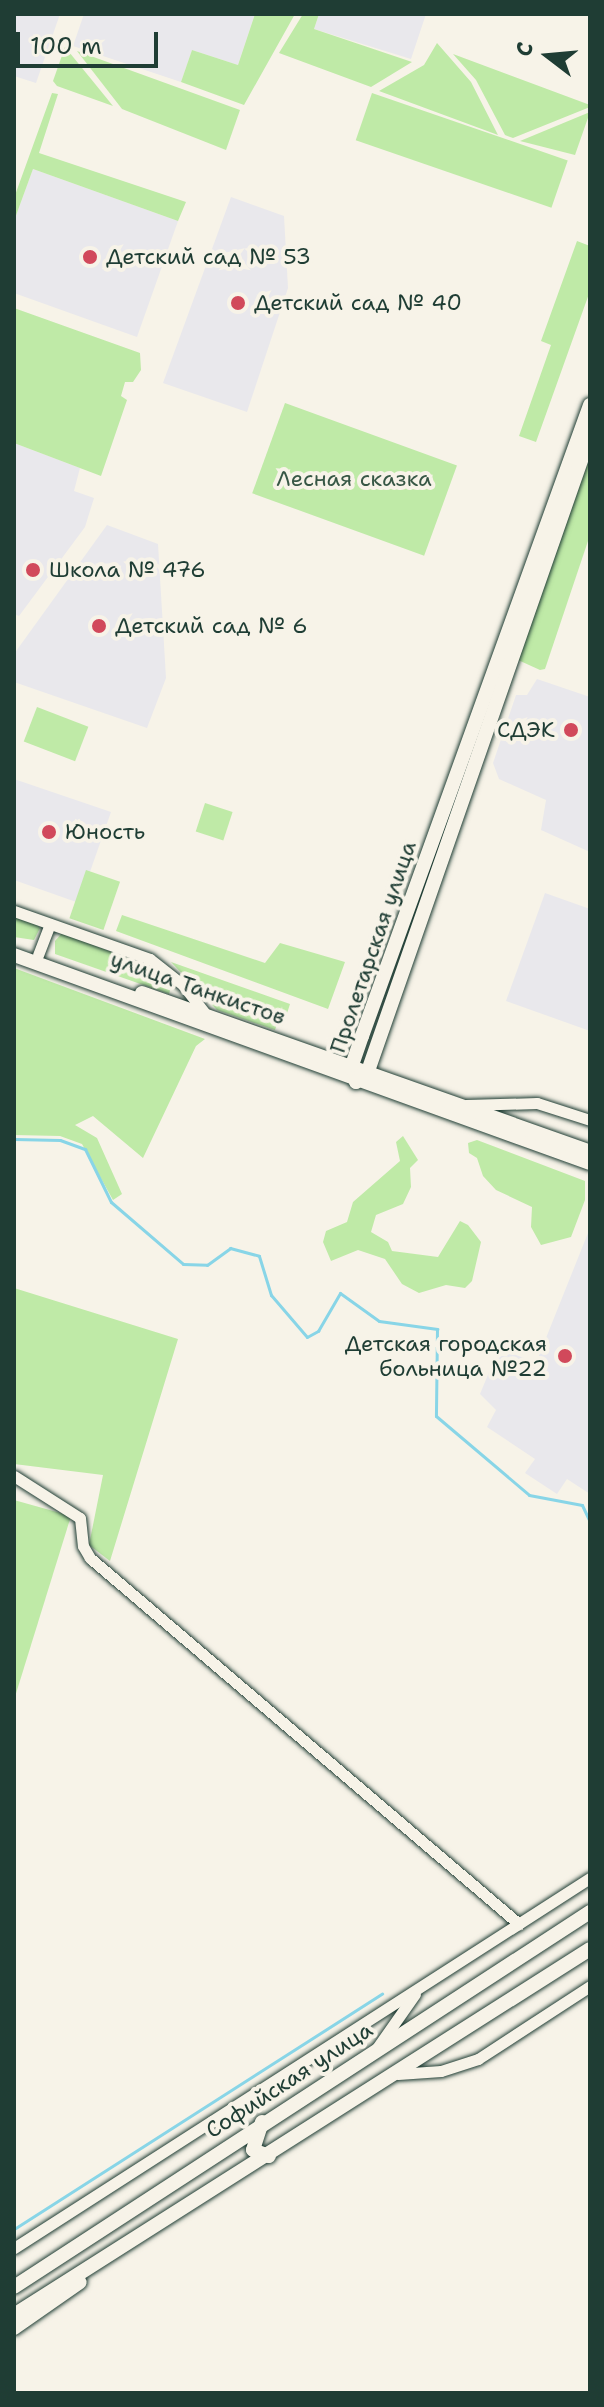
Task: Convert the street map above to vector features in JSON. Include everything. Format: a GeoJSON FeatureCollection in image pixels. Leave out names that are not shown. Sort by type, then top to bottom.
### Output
{"type":"FeatureCollection","features":[{"type":"Feature","properties":{"kind":"main road","name":"Пролетарская улица"},"geometry":{"type":"LineString","coordinates":[[590,405],[352,1065],[356,1082],[368,1071],[590,435]]}},
{"type":"Feature","properties":{"kind":"main road","name":"улица Танкистов"},"geometry":{"type":"LineString","coordinates":[[14,946],[37,959],[356,1082],[590,1163]]}},
{"type":"Feature","properties":{"kind":"main road","name":"улица Танкистов"},"geometry":{"type":"LineString","coordinates":[[14,955],[37,959],[204,1012],[590,1152]]}},
{"type":"Feature","properties":{"kind":"main road","name":"Софийская улица"},"geometry":{"type":"LineString","coordinates":[[14,2287],[262,2122],[590,1912]]}},
{"type":"Feature","properties":{"kind":"main road"},"geometry":{"type":"LineString","coordinates":[[14,2315],[269,2156],[590,1949]]}},
{"type":"Feature","properties":{"kind":"main road"},"geometry":{"type":"LineString","coordinates":[[262,2122],[253,2150],[269,2156]]}},
{"type":"Feature","properties":{"kind":"main road"},"geometry":{"type":"LineString","coordinates":[[14,2328],[74,2288],[109,2254]]}},
{"type":"Feature","properties":{"kind":"street"},"geometry":{"type":"LineString","coordinates":[[14,911],[150,959],[183,985],[204,1012]]}},
{"type":"Feature","properties":{"kind":"street"},"geometry":{"type":"LineString","coordinates":[[37,959],[50,924]]}},
{"type":"Feature","properties":{"kind":"street"},"geometry":{"type":"LineString","coordinates":[[462,1106],[537,1103],[590,1120]]}},
{"type":"Feature","properties":{"kind":"street"},"geometry":{"type":"LineString","coordinates":[[14,1476],[80,1518],[83,1546],[90,1558],[519,1924]]}},
{"type":"Feature","properties":{"kind":"street"},"geometry":{"type":"LineString","coordinates":[[14,2248],[590,1878]]}},
{"type":"Feature","properties":{"kind":"street"},"geometry":{"type":"LineString","coordinates":[[376,2050],[423,1984]]}},
{"type":"Feature","properties":{"kind":"street"},"geometry":{"type":"LineString","coordinates":[[398,2074],[441,2071],[478,2059],[590,1986]]}},
{"type":"Feature","properties":{"kind":"shaded area"},"geometry":{"type":"Polygon","coordinates":[[[14,14],[60,14],[36,83],[14,76],[14,14]]]}},
{"type":"Feature","properties":{"kind":"shaded area"},"geometry":{"type":"Polygon","coordinates":[[[84,14],[255,14],[238,65],[192,50],[181,82],[73,46],[84,14]]]}},
{"type":"Feature","properties":{"kind":"shaded area"},"geometry":{"type":"Polygon","coordinates":[[[319,14],[426,14],[411,59],[314,29],[319,14]]]}},
{"type":"Feature","properties":{"kind":"shaded area","name":"Детский сад № 53"},"geometry":{"type":"Polygon","coordinates":[[[33,169],[178,221],[137,337],[14,293],[14,221],[33,169]]]}},
{"type":"Feature","properties":{"kind":"shaded area","name":"Детский сад № 40"},"geometry":{"type":"Polygon","coordinates":[[[231,197],[284,216],[288,288],[247,412],[163,383],[231,197]]]}},
{"type":"Feature","properties":{"kind":"shaded area","name":"Школа № 476"},"geometry":{"type":"Polygon","coordinates":[[[14,443],[80,468],[74,491],[94,498],[85,527],[19,616],[14,614],[14,443]]]}},
{"type":"Feature","properties":{"kind":"shaded area","name":"Детский сад № 6"},"geometry":{"type":"Polygon","coordinates":[[[107,525],[158,544],[166,678],[147,728],[14,682],[14,654],[107,525]]]}},
{"type":"Feature","properties":{"kind":"shaded area"},"geometry":{"type":"Polygon","coordinates":[[[537,679],[590,697],[590,852],[541,830],[546,800],[499,779],[493,763],[516,695],[527,695],[537,679]]]}},
{"type":"Feature","properties":{"kind":"shaded area"},"geometry":{"type":"Polygon","coordinates":[[[14,779],[111,812],[79,903],[14,880],[14,779]]]}},
{"type":"Feature","properties":{"kind":"shaded area"},"geometry":{"type":"Polygon","coordinates":[[[545,893],[590,909],[590,1031],[506,1001],[545,893]]]}},
{"type":"Feature","properties":{"kind":"shaded area","name":"Детская городская больница №22"},"geometry":{"type":"Polygon","coordinates":[[[590,1228],[590,1494],[567,1479],[557,1494],[525,1473],[535,1459],[487,1427],[496,1410],[480,1394],[499,1348],[536,1363],[590,1228]]]}},
{"type":"Feature","properties":{"kind":"green space"},"geometry":{"type":"Polygon","coordinates":[[[255,14],[295,14],[244,105],[181,82],[192,50],[238,65],[255,14]]]}},
{"type":"Feature","properties":{"kind":"green space"},"geometry":{"type":"Polygon","coordinates":[[[303,14],[319,14],[314,29],[412,62],[371,87],[279,53],[303,14]]]}},
{"type":"Feature","properties":{"kind":"green space"},"geometry":{"type":"Polygon","coordinates":[[[437,43],[471,82],[498,135],[379,91],[424,65],[437,43]]]}},
{"type":"Feature","properties":{"kind":"green space"},"geometry":{"type":"Polygon","coordinates":[[[65,47],[113,106],[57,86],[53,81],[65,47]]]}},
{"type":"Feature","properties":{"kind":"green space"},"geometry":{"type":"Polygon","coordinates":[[[77,51],[240,110],[226,150],[122,109],[77,51]]]}},
{"type":"Feature","properties":{"kind":"green space"},"geometry":{"type":"Polygon","coordinates":[[[453,54],[590,107],[513,138],[505,135],[476,80],[453,54]]]}},
{"type":"Feature","properties":{"kind":"green space"},"geometry":{"type":"Polygon","coordinates":[[[52,93],[58,94],[39,153],[186,202],[178,221],[33,169],[14,221],[14,198],[52,93]]]}},
{"type":"Feature","properties":{"kind":"green space"},"geometry":{"type":"Polygon","coordinates":[[[372,93],[568,160],[551,208],[356,140],[372,93]]]}},
{"type":"Feature","properties":{"kind":"green space"},"geometry":{"type":"Polygon","coordinates":[[[590,112],[575,155],[520,141],[590,112]]]}},
{"type":"Feature","properties":{"kind":"green space"},"geometry":{"type":"Polygon","coordinates":[[[577,241],[590,246],[590,291],[536,442],[519,436],[551,345],[541,341],[577,241]]]}},
{"type":"Feature","properties":{"kind":"green space"},"geometry":{"type":"Polygon","coordinates":[[[14,308],[140,353],[141,370],[133,382],[125,382],[121,396],[127,400],[101,476],[14,443],[14,308]]]}},
{"type":"Feature","properties":{"kind":"green space","name":"Лесная сказка"},"geometry":{"type":"Polygon","coordinates":[[[285,403],[457,466],[424,556],[252,493],[285,403]]]}},
{"type":"Feature","properties":{"kind":"green space"},"geometry":{"type":"Polygon","coordinates":[[[590,457],[590,535],[545,669],[540,670],[518,660],[590,457]]]}},
{"type":"Feature","properties":{"kind":"green space"},"geometry":{"type":"Polygon","coordinates":[[[37,707],[88,727],[75,761],[24,742],[37,707]]]}},
{"type":"Feature","properties":{"kind":"green space"},"geometry":{"type":"Polygon","coordinates":[[[205,803],[233,812],[223,840],[196,832],[205,803]]]}},
{"type":"Feature","properties":{"kind":"green space"},"geometry":{"type":"Polygon","coordinates":[[[86,870],[120,882],[103,930],[69,918],[86,870]]]}},
{"type":"Feature","properties":{"kind":"green space"},"geometry":{"type":"Polygon","coordinates":[[[14,915],[36,923],[40,928],[34,940],[14,937],[14,915]]]}},
{"type":"Feature","properties":{"kind":"green space"},"geometry":{"type":"Polygon","coordinates":[[[122,915],[265,963],[280,943],[345,962],[328,1009],[116,931],[122,915]]]}},
{"type":"Feature","properties":{"kind":"green space"},"geometry":{"type":"Polygon","coordinates":[[[62,933],[151,967],[172,984],[169,994],[55,954],[55,941],[62,933]]]}},
{"type":"Feature","properties":{"kind":"green space"},"geometry":{"type":"Polygon","coordinates":[[[171,962],[290,1004],[283,1026],[277,1024],[275,1030],[217,1010],[171,962]]]}},
{"type":"Feature","properties":{"kind":"green space"},"geometry":{"type":"Polygon","coordinates":[[[14,968],[205,1039],[196,1046],[143,1158],[93,1116],[75,1125],[97,1138],[122,1194],[113,1200],[82,1144],[60,1136],[14,1135],[14,968]]]}},
{"type":"Feature","properties":{"kind":"green space"},"geometry":{"type":"Polygon","coordinates":[[[403,1136],[418,1160],[410,1168],[411,1187],[403,1204],[376,1215],[371,1232],[388,1242],[392,1251],[438,1257],[460,1221],[468,1225],[481,1242],[472,1281],[465,1288],[446,1285],[419,1293],[402,1284],[385,1259],[358,1250],[331,1261],[323,1242],[326,1231],[347,1222],[353,1202],[400,1161],[396,1142],[403,1136]]]}},
{"type":"Feature","properties":{"kind":"green space"},"geometry":{"type":"Polygon","coordinates":[[[477,1140],[585,1181],[585,1200],[571,1237],[541,1245],[531,1227],[532,1207],[496,1190],[483,1176],[477,1158],[469,1153],[468,1143],[477,1140]]]}},
{"type":"Feature","properties":{"kind":"green space"},"geometry":{"type":"Polygon","coordinates":[[[14,1288],[178,1339],[110,1561],[89,1545],[103,1475],[14,1464],[14,1288]]]}},
{"type":"Feature","properties":{"kind":"green space"},"geometry":{"type":"Polygon","coordinates":[[[14,1500],[71,1516],[14,1700],[14,1500]]]}},
{"type":"Feature","properties":{"kind":"waterway"},"geometry":{"type":"LineString","coordinates":[[14,1139],[60,1140],[85,1149],[111,1202],[183,1264],[207,1265],[230,1248],[259,1256],[271,1295],[307,1337],[318,1331],[340,1293],[379,1321],[437,1329],[436,1416],[529,1495],[582,1505],[590,1522]]}},
{"type":"Feature","properties":{"kind":"waterway"},"geometry":{"type":"LineString","coordinates":[[14,2229],[382,1994]]}},
{"type":"Feature","properties":{"kind":"place","name":"Детский сад № 53"},"geometry":{"type":"Point","coordinates":[90,257]}},
{"type":"Feature","properties":{"kind":"place","name":"Детский сад № 40"},"geometry":{"type":"Point","coordinates":[238,303]}},
{"type":"Feature","properties":{"kind":"place","name":"Школа № 476"},"geometry":{"type":"Point","coordinates":[33,570]}},
{"type":"Feature","properties":{"kind":"place","name":"Детский сад № 6"},"geometry":{"type":"Point","coordinates":[99,626]}},
{"type":"Feature","properties":{"kind":"place","name":"СДЭК"},"geometry":{"type":"Point","coordinates":[571,730]}},
{"type":"Feature","properties":{"kind":"place","name":"Юность"},"geometry":{"type":"Point","coordinates":[49,832]}},
{"type":"Feature","properties":{"kind":"place","name":"Детская городская больница №22"},"geometry":{"type":"Point","coordinates":[565,1356]}}]}
